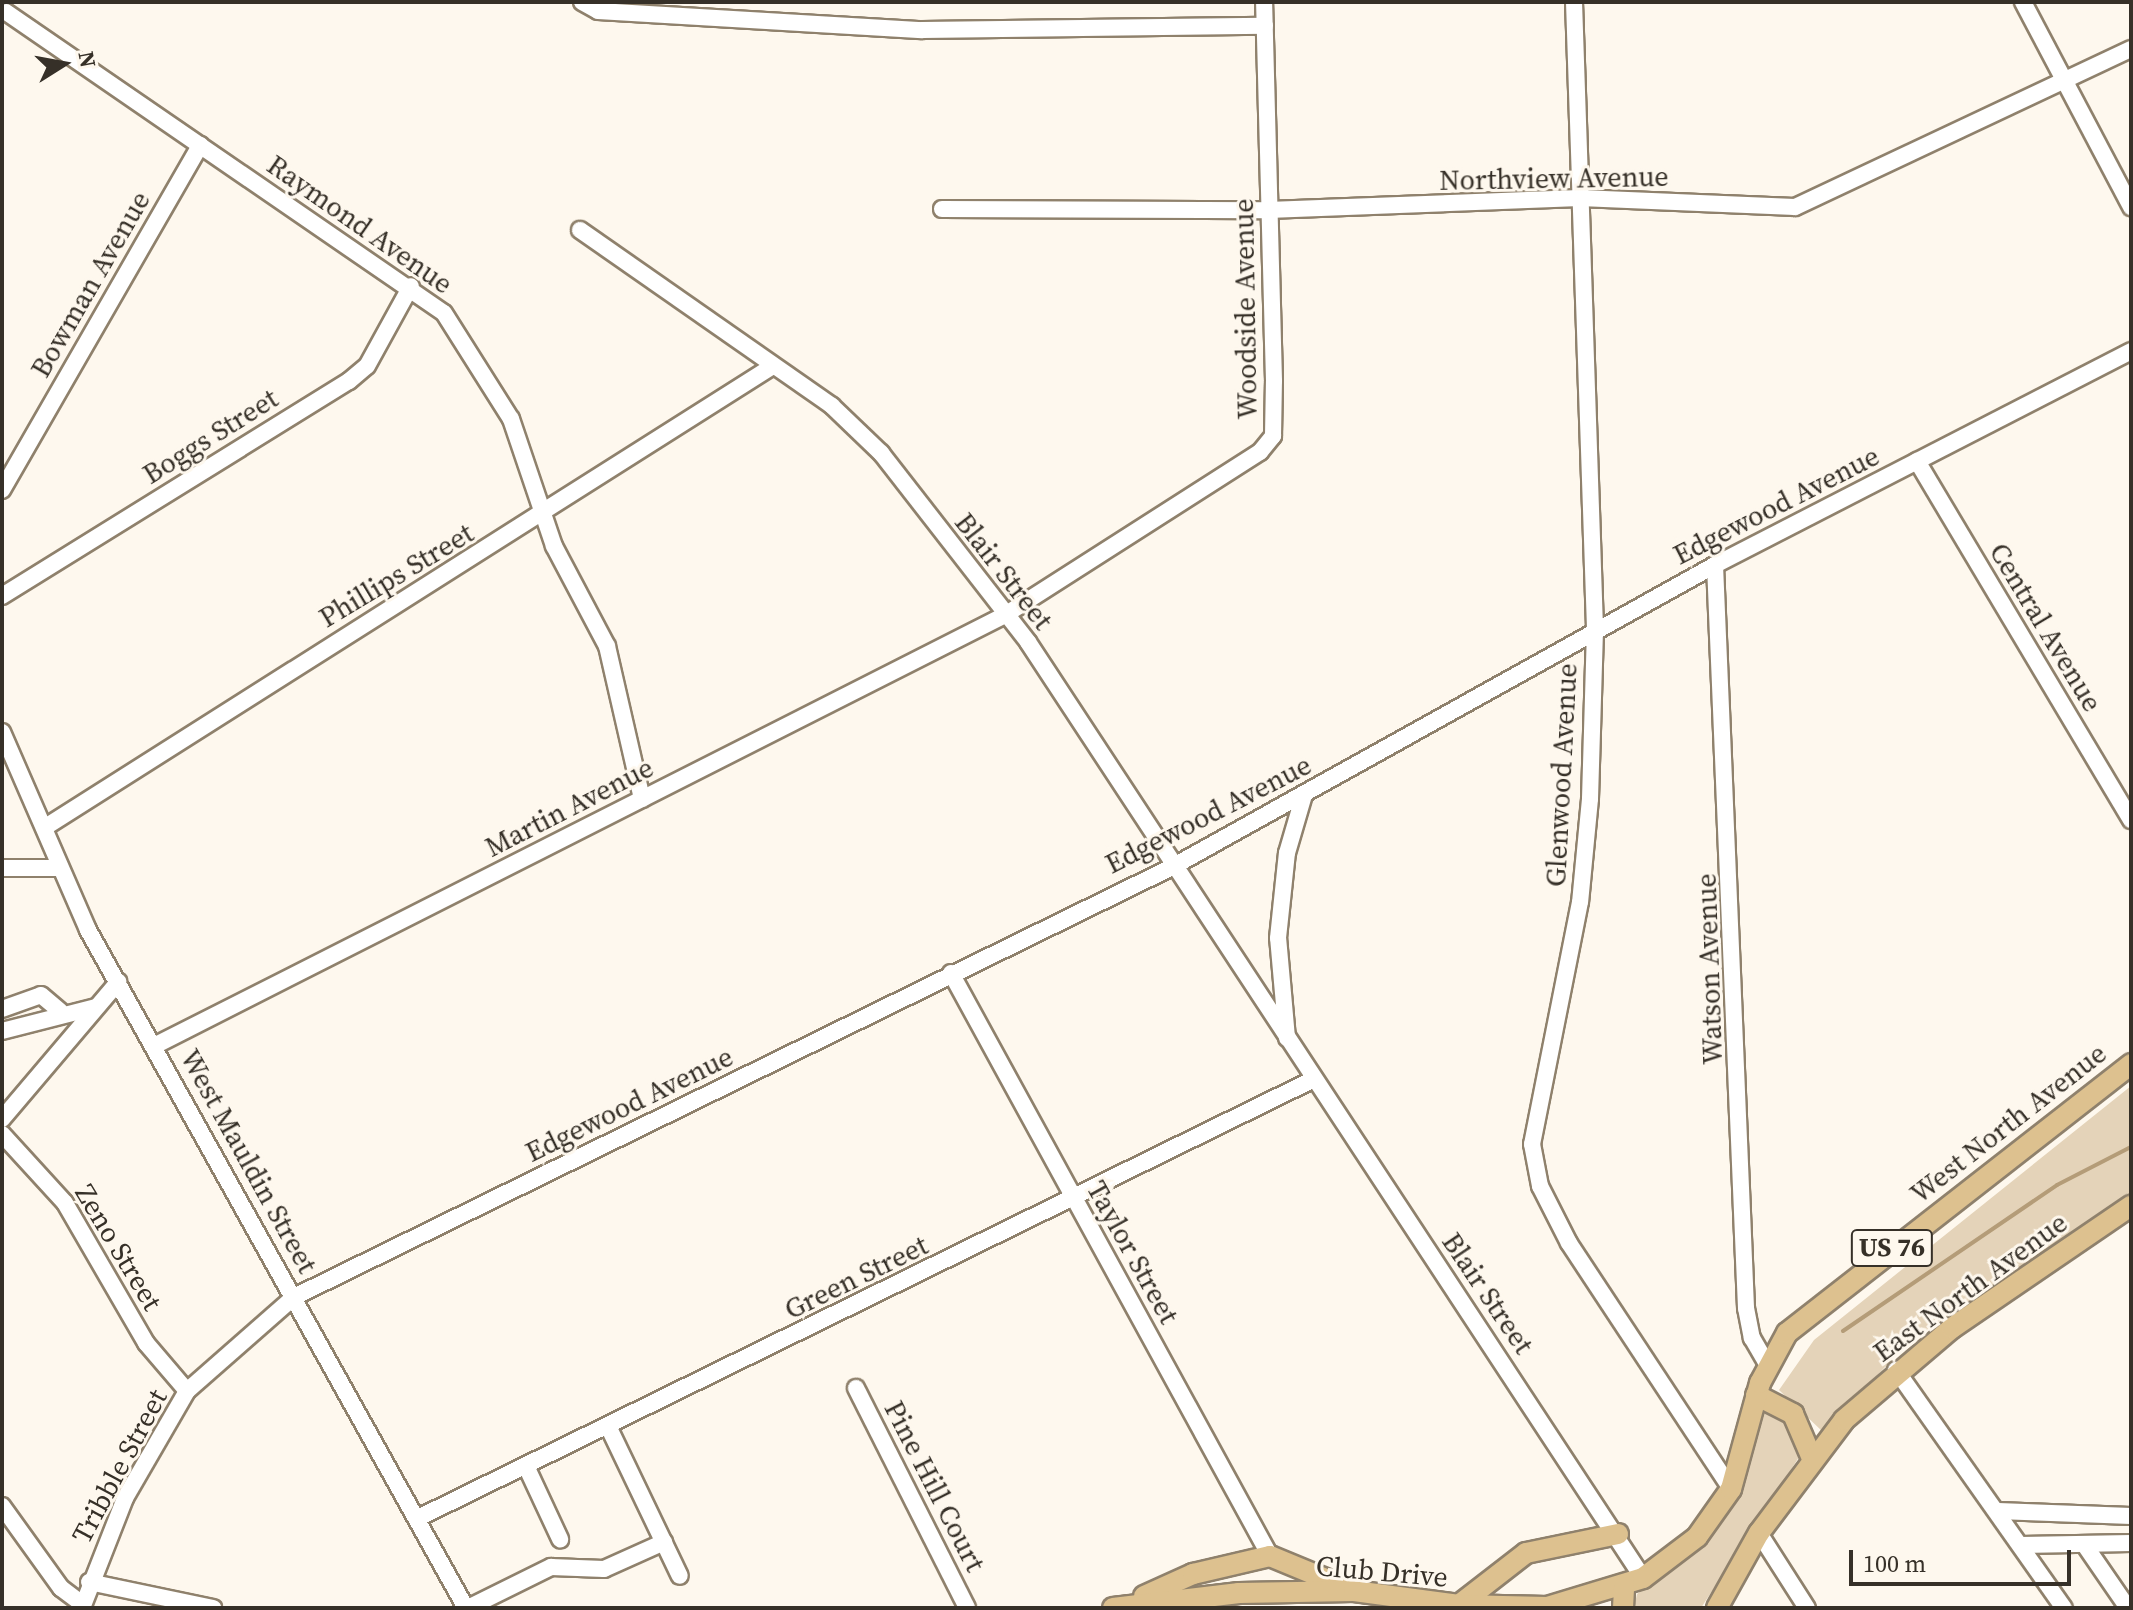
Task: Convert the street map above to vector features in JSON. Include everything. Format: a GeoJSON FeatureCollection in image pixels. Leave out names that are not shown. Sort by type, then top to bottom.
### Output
{"type":"FeatureCollection","features":[{"type":"Feature","properties":{"kind":"main road","name":"West North Avenue"},"geometry":{"type":"LineString","coordinates":[[1731,1489],[1756,1395],[1787,1333],[2131,1064]]}},
{"type":"Feature","properties":{"kind":"main road","name":"East North Avenue"},"geometry":{"type":"LineString","coordinates":[[1759,1533],[1811,1456],[1896,1370],[2131,1206]]}},
{"type":"Feature","properties":{"kind":"main road"},"geometry":{"type":"LineString","coordinates":[[1756,1395],[1793,1414],[1811,1456]]}},
{"type":"Feature","properties":{"kind":"main road","name":"US 76"},"geometry":{"type":"LineString","coordinates":[[1643,1578],[1697,1537],[1731,1489]]}},
{"type":"Feature","properties":{"kind":"main road"},"geometry":{"type":"LineString","coordinates":[[1717,1608],[1759,1533]]}},
{"type":"Feature","properties":{"kind":"main road"},"geometry":{"type":"LineString","coordinates":[[1459,1605],[1526,1553],[1618,1534]]}},
{"type":"Feature","properties":{"kind":"main road"},"geometry":{"type":"LineString","coordinates":[[1119,1606],[1193,1574],[1270,1556],[1354,1591]]}},
{"type":"Feature","properties":{"kind":"main road","name":"Club Drive"},"geometry":{"type":"LineString","coordinates":[[1119,1606],[1354,1591],[1459,1605],[1547,1607],[1624,1587],[1643,1578]]}},
{"type":"Feature","properties":{"kind":"main road"},"geometry":{"type":"LineString","coordinates":[[1623,1608],[1624,1587]]}},
{"type":"Feature","properties":{"kind":"street"},"geometry":{"type":"LineString","coordinates":[[582,2],[598,11],[922,30],[1265,26]]}},
{"type":"Feature","properties":{"kind":"street","name":"Woodside Avenue"},"geometry":{"type":"LineString","coordinates":[[1005,615],[1260,452],[1273,436],[1264,2]]}},
{"type":"Feature","properties":{"kind":"street","name":"Glenwood Avenue"},"geometry":{"type":"LineString","coordinates":[[1574,2],[1595,630],[1580,902],[1532,1144],[1540,1186],[1569,1243],[1731,1489]]}},
{"type":"Feature","properties":{"kind":"street"},"geometry":{"type":"LineString","coordinates":[[2023,2],[2131,207]]}},
{"type":"Feature","properties":{"kind":"street","name":"Raymond Avenue"},"geometry":{"type":"LineString","coordinates":[[7,11],[411,286],[444,313],[482,367],[511,419],[544,515],[607,646],[642,799]]}},
{"type":"Feature","properties":{"kind":"street","name":"Northview Avenue"},"geometry":{"type":"LineString","coordinates":[[942,209],[1268,210],[1580,198],[1814,203],[2131,49]]}},
{"type":"Feature","properties":{"kind":"street","name":"Bowman Avenue"},"geometry":{"type":"LineString","coordinates":[[2,490],[200,145]]}},
{"type":"Feature","properties":{"kind":"street","name":"Blair Street"},"geometry":{"type":"LineString","coordinates":[[580,230],[854,423],[1005,615],[1618,1534],[1643,1578]]}},
{"type":"Feature","properties":{"kind":"street","name":"Boggs Street"},"geometry":{"type":"LineString","coordinates":[[2,596],[349,381],[367,366],[411,286]]}},
{"type":"Feature","properties":{"kind":"street","name":"Edgewood Avenue"},"geometry":{"type":"LineString","coordinates":[[294,1297],[1172,867],[1715,565],[2131,351]]}},
{"type":"Feature","properties":{"kind":"street","name":"Phillips Street"},"geometry":{"type":"LineString","coordinates":[[47,826],[544,515],[771,367]]}},
{"type":"Feature","properties":{"kind":"street","name":"Central Avenue"},"geometry":{"type":"LineString","coordinates":[[1917,461],[2131,820]]}},
{"type":"Feature","properties":{"kind":"street","name":"Watson Avenue"},"geometry":{"type":"LineString","coordinates":[[1715,565],[1746,1308],[1752,1338],[1769,1367]]}},
{"type":"Feature","properties":{"kind":"street","name":"Martin Avenue"},"geometry":{"type":"LineString","coordinates":[[156,1045],[1005,615]]}},
{"type":"Feature","properties":{"kind":"street","name":"West Mauldin Street"},"geometry":{"type":"LineString","coordinates":[[2,732],[47,826],[60,868],[118,982],[156,1045],[467,1608]]}},
{"type":"Feature","properties":{"kind":"street","name":"Blair Street"},"geometry":{"type":"LineString","coordinates":[[1287,1039],[1278,938],[1304,795]]}},
{"type":"Feature","properties":{"kind":"street"},"geometry":{"type":"LineString","coordinates":[[2,868],[60,868]]}},
{"type":"Feature","properties":{"kind":"street","name":"Taylor Street"},"geometry":{"type":"LineString","coordinates":[[951,973],[1270,1556]]}},
{"type":"Feature","properties":{"kind":"street"},"geometry":{"type":"LineString","coordinates":[[2,1119],[118,982]]}},
{"type":"Feature","properties":{"kind":"street"},"geometry":{"type":"LineString","coordinates":[[2,1009],[41,995],[60,1011]]}},
{"type":"Feature","properties":{"kind":"street"},"geometry":{"type":"LineString","coordinates":[[2,1031],[60,1011],[96,1007]]}},
{"type":"Feature","properties":{"kind":"street","name":"Green Street"},"geometry":{"type":"LineString","coordinates":[[418,1518],[1075,1201],[1314,1079]]}},
{"type":"Feature","properties":{"kind":"street","name":"Zeno Street"},"geometry":{"type":"LineString","coordinates":[[2,1134],[65,1203],[146,1343],[187,1391]]}},
{"type":"Feature","properties":{"kind":"street","name":"Tribble Street"},"geometry":{"type":"LineString","coordinates":[[82,1606],[125,1498],[187,1391],[294,1297]]}},
{"type":"Feature","properties":{"kind":"street"},"geometry":{"type":"LineString","coordinates":[[1896,1370],[2064,1608]]}},
{"type":"Feature","properties":{"kind":"street","name":"Pine Hill Court"},"geometry":{"type":"LineString","coordinates":[[856,1388],[967,1608]]}},
{"type":"Feature","properties":{"kind":"street"},"geometry":{"type":"LineString","coordinates":[[608,1426],[680,1576]]}},
{"type":"Feature","properties":{"kind":"street"},"geometry":{"type":"LineString","coordinates":[[526,1466],[560,1539]]}},
{"type":"Feature","properties":{"kind":"street"},"geometry":{"type":"LineString","coordinates":[[2,1506],[61,1588],[82,1606]]}},
{"type":"Feature","properties":{"kind":"street"},"geometry":{"type":"LineString","coordinates":[[1998,1511],[2131,1516]]}},
{"type":"Feature","properties":{"kind":"street"},"geometry":{"type":"LineString","coordinates":[[1759,1533],[1807,1608]]}},
{"type":"Feature","properties":{"kind":"street"},"geometry":{"type":"LineString","coordinates":[[467,1608],[551,1567],[604,1569],[664,1542]]}},
{"type":"Feature","properties":{"kind":"street"},"geometry":{"type":"LineString","coordinates":[[2021,1545],[2131,1543]]}},
{"type":"Feature","properties":{"kind":"street"},"geometry":{"type":"LineString","coordinates":[[2084,1544],[2128,1608]]}},
{"type":"Feature","properties":{"kind":"street"},"geometry":{"type":"LineString","coordinates":[[89,1582],[213,1608]]}},
{"type":"Feature","properties":{"kind":"shaded area"},"geometry":{"type":"Polygon","coordinates":[[[2131,1086],[2131,1193],[1910,1341],[1823,1432],[1779,1390],[1814,1340],[2131,1086]]]}},
{"type":"Feature","properties":{"kind":"shaded area"},"geometry":{"type":"Polygon","coordinates":[[[1764,1409],[1790,1425],[1801,1454],[1701,1608],[1634,1608],[1637,1594],[1709,1540],[1727,1516],[1764,1409]]]}},
{"type":"Feature","properties":{"kind":"waterway"},"geometry":{"type":"LineString","coordinates":[[1843,1331],[2057,1185],[2131,1147]]}}]}
